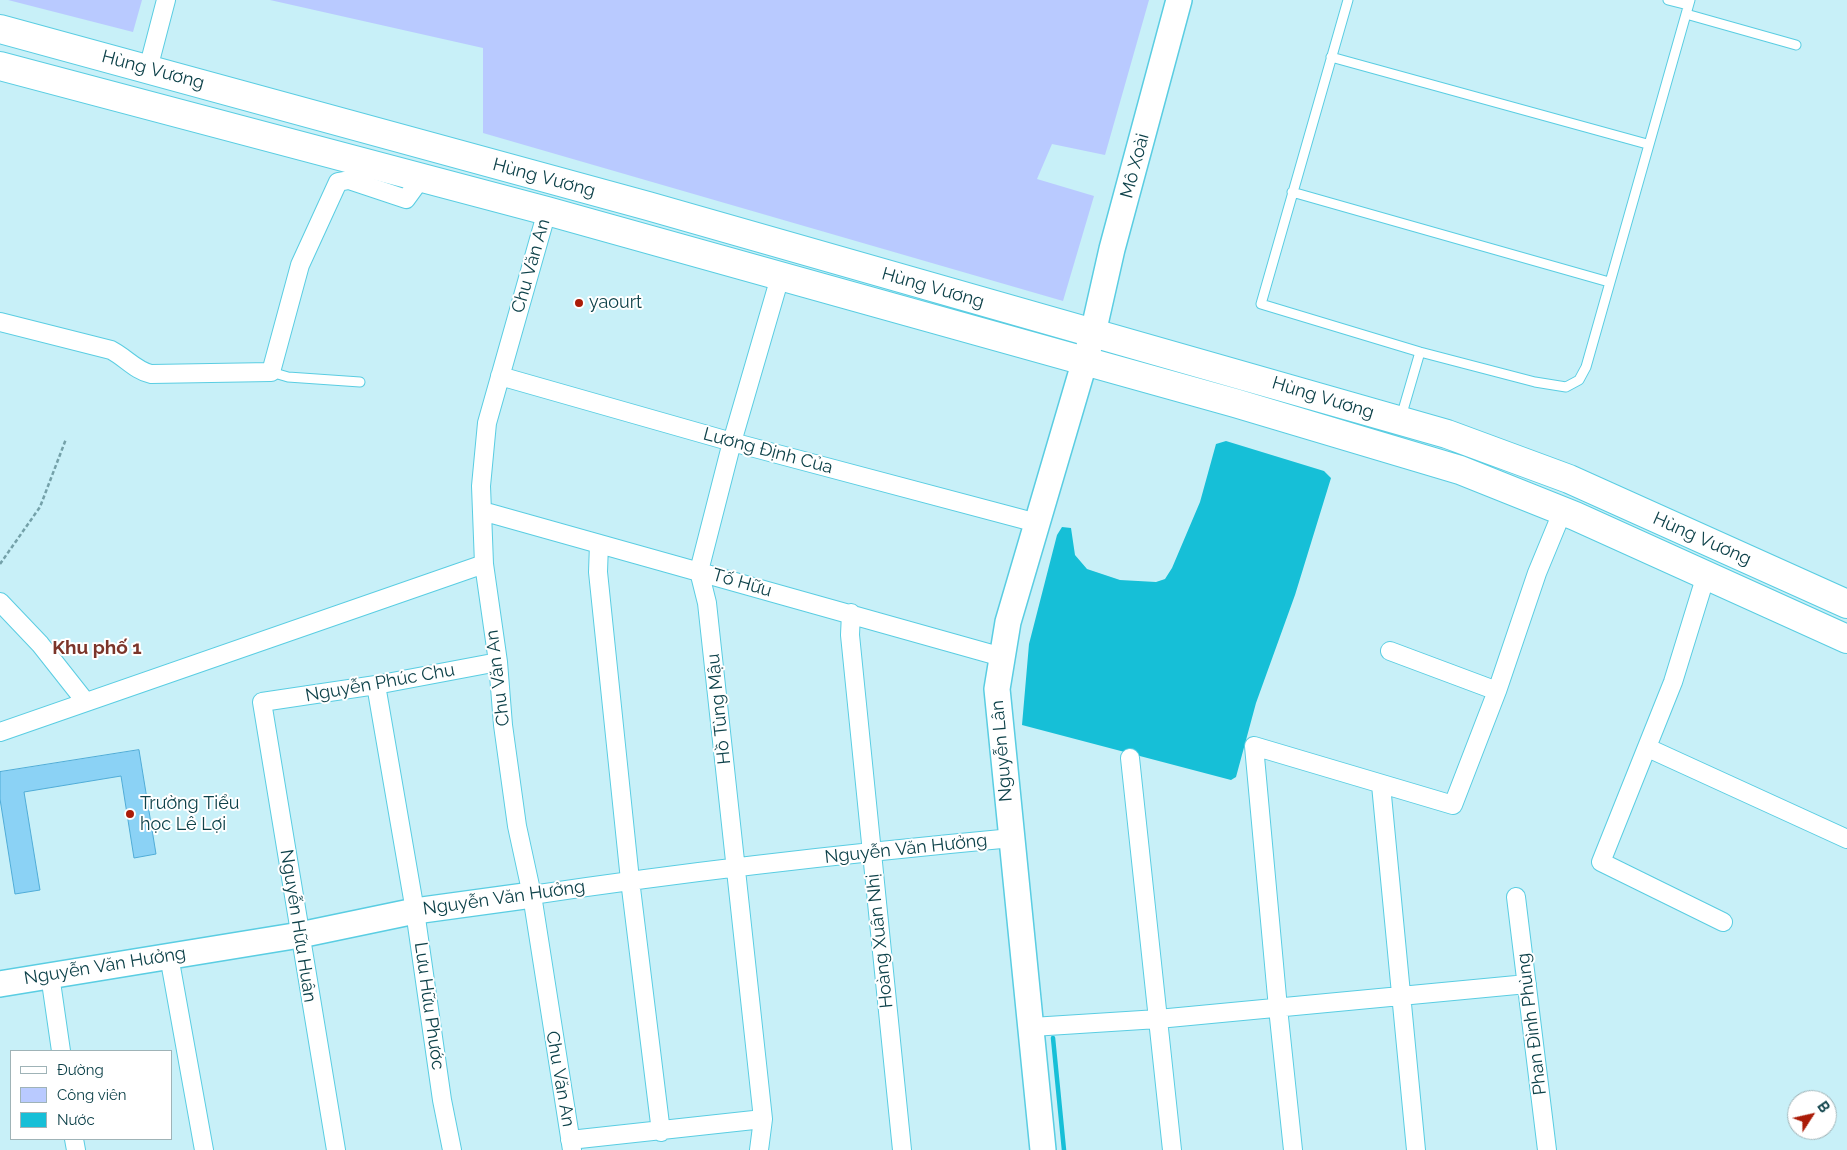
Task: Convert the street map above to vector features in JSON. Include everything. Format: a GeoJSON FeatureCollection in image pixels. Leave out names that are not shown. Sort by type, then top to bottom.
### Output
{"type":"FeatureCollection","features":[{"type":"Feature","properties":{"kind":"main road","name":"Hùng Vương"},"geometry":{"type":"LineString","coordinates":[[0,29],[676,214],[1400,421],[1480,446],[1569,479],[1847,604]]}},
{"type":"Feature","properties":{"kind":"main road","name":"Hùng Vương"},"geometry":{"type":"LineString","coordinates":[[0,66],[547,211],[1252,408],[1460,470],[1563,510],[1847,639]]}},
{"type":"Feature","properties":{"kind":"main road"},"geometry":{"type":"LineString","coordinates":[[140,103],[148,69]]}},
{"type":"Feature","properties":{"kind":"street"},"geometry":{"type":"LineString","coordinates":[[148,69],[166,0]]}},
{"type":"Feature","properties":{"kind":"street","name":"Mô Xoài"},"geometry":{"type":"LineString","coordinates":[[1084,362],[1178,0]]}},
{"type":"Feature","properties":{"kind":"street"},"geometry":{"type":"LineString","coordinates":[[0,322],[111,350],[123,356],[142,372],[151,374],[271,372],[300,265],[338,182],[349,180],[406,199],[422,177]]}},
{"type":"Feature","properties":{"kind":"street","name":"Chu Văn An"},"geometry":{"type":"LineString","coordinates":[[547,211],[500,376],[484,441],[482,511],[484,564],[498,662],[503,725],[517,826],[532,895],[571,1145]]}},
{"type":"Feature","properties":{"kind":"street","name":"Hồ Tùng Mậu"},"geometry":{"type":"LineString","coordinates":[[759,1150],[763,1119],[737,868],[707,603],[699,571],[732,442],[780,277]]}},
{"type":"Feature","properties":{"kind":"street","name":"Nguyễn Lân"},"geometry":{"type":"LineString","coordinates":[[1043,1150],[997,689],[1008,622],[1084,362]]}},
{"type":"Feature","properties":{"kind":"street","name":"Lương Định Của"},"geometry":{"type":"LineString","coordinates":[[500,376],[732,442],[1037,524]]}},
{"type":"Feature","properties":{"kind":"street"},"geometry":{"type":"LineString","coordinates":[[1293,1150],[1254,746],[1380,786],[1453,806],[1497,691],[1537,573],[1563,510]]}},
{"type":"Feature","properties":{"kind":"street","name":"Tố Hữu"},"geometry":{"type":"LineString","coordinates":[[482,511],[851,613],[1002,657]]}},
{"type":"Feature","properties":{"kind":"street"},"geometry":{"type":"LineString","coordinates":[[599,544],[598,572],[630,880],[660,1132]]}},
{"type":"Feature","properties":{"kind":"street"},"geometry":{"type":"LineString","coordinates":[[0,732],[484,564]]}},
{"type":"Feature","properties":{"kind":"street"},"geometry":{"type":"LineString","coordinates":[[1706,575],[1673,682],[1601,862],[1722,922]]}},
{"type":"Feature","properties":{"kind":"street"},"geometry":{"type":"LineString","coordinates":[[0,602],[40,644],[85,701]]}},
{"type":"Feature","properties":{"kind":"street","name":"Hoàng Xuân Nhị"},"geometry":{"type":"LineString","coordinates":[[851,613],[850,635],[870,851],[902,1150]]}},
{"type":"Feature","properties":{"kind":"street"},"geometry":{"type":"LineString","coordinates":[[1390,650],[1497,691]]}},
{"type":"Feature","properties":{"kind":"street","name":"Nguyễn Phúc Chu"},"geometry":{"type":"LineString","coordinates":[[262,702],[376,685],[498,662]]}},
{"type":"Feature","properties":{"kind":"street","name":"Lưu Hữu Phước"},"geometry":{"type":"LineString","coordinates":[[376,685],[415,911],[442,1100],[452,1150]]}},
{"type":"Feature","properties":{"kind":"street","name":"Nguyễn Hữu Huân"},"geometry":{"type":"LineString","coordinates":[[262,702],[336,1150]]}},
{"type":"Feature","properties":{"kind":"street"},"geometry":{"type":"LineString","coordinates":[[1648,748],[1847,839]]}},
{"type":"Feature","properties":{"kind":"street"},"geometry":{"type":"LineString","coordinates":[[1130,758],[1172,1150]]}},
{"type":"Feature","properties":{"kind":"street"},"geometry":{"type":"LineString","coordinates":[[1380,786],[1416,1150]]}},
{"type":"Feature","properties":{"kind":"street","name":"Nguyễn Văn Hưởng"},"geometry":{"type":"LineString","coordinates":[[0,984],[300,935],[415,911],[630,880],[870,851],[1012,838]]}},
{"type":"Feature","properties":{"kind":"street","name":"Phan Đình Phùng"},"geometry":{"type":"LineString","coordinates":[[1516,897],[1547,1150]]}},
{"type":"Feature","properties":{"kind":"street"},"geometry":{"type":"LineString","coordinates":[[169,956],[204,1150]]}},
{"type":"Feature","properties":{"kind":"street"},"geometry":{"type":"LineString","coordinates":[[50,975],[61,1050]]}},
{"type":"Feature","properties":{"kind":"street"},"geometry":{"type":"LineString","coordinates":[[1032,1026],[1158,1019],[1528,984]]}},
{"type":"Feature","properties":{"kind":"street"},"geometry":{"type":"LineString","coordinates":[[571,1145],[763,1119]]}},
{"type":"Feature","properties":{"kind":"lane"},"geometry":{"type":"LineString","coordinates":[[1348,0],[1261,304],[1420,352],[1535,382],[1566,387],[1573,384],[1583,374],[1586,367],[1688,6]]}},
{"type":"Feature","properties":{"kind":"lane"},"geometry":{"type":"LineString","coordinates":[[1668,0],[1796,45]]}},
{"type":"Feature","properties":{"kind":"lane"},"geometry":{"type":"LineString","coordinates":[[1331,57],[1648,144]]}},
{"type":"Feature","properties":{"kind":"lane"},"geometry":{"type":"LineString","coordinates":[[1292,192],[1609,282]]}},
{"type":"Feature","properties":{"kind":"lane"},"geometry":{"type":"LineString","coordinates":[[1400,421],[1420,352]]}},
{"type":"Feature","properties":{"kind":"lane"},"geometry":{"type":"LineString","coordinates":[[271,372],[288,377],[360,382]]}},
{"type":"Feature","properties":{"kind":"path"},"geometry":{"type":"LineString","coordinates":[[0,564],[40,506],[66,439]]}},
{"type":"Feature","properties":{"kind":"green space"},"geometry":{"type":"Polygon","coordinates":[[[8,0],[142,0],[133,32],[8,0]]]}},
{"type":"Feature","properties":{"kind":"green space"},"geometry":{"type":"Polygon","coordinates":[[[270,0],[1149,0],[1105,155],[1052,144],[1037,179],[1094,196],[1063,301],[483,133],[483,48],[270,0]]]}},
{"type":"Feature","properties":{"kind":"water"},"geometry":{"type":"Polygon","coordinates":[[[1226,441],[1324,471],[1331,478],[1295,595],[1256,703],[1236,777],[1231,780],[1022,725],[1029,644],[1057,535],[1062,527],[1071,528],[1075,555],[1087,569],[1120,580],[1156,582],[1165,579],[1172,568],[1200,502],[1216,444],[1226,441]]]}},
{"type":"Feature","properties":{"kind":"building"},"geometry":{"type":"Polygon","coordinates":[[[139,750],[156,854],[134,858],[121,776],[24,792],[40,890],[15,894],[0,799],[0,772],[139,750]]]}},
{"type":"Feature","properties":{"kind":"waterway"},"geometry":{"type":"LineString","coordinates":[[1053,1038],[1064,1150]]}},
{"type":"Feature","properties":{"kind":"place","name":"yaourt"},"geometry":{"type":"Point","coordinates":[579,303]}},
{"type":"Feature","properties":{"kind":"place","name":"Trường Tiểu học Lê Lợi"},"geometry":{"type":"Point","coordinates":[130,814]}},
{"type":"Feature","properties":{"kind":"district","name":"Khu phố 1"},"geometry":{"type":"Point","coordinates":[97,648]}}]}
